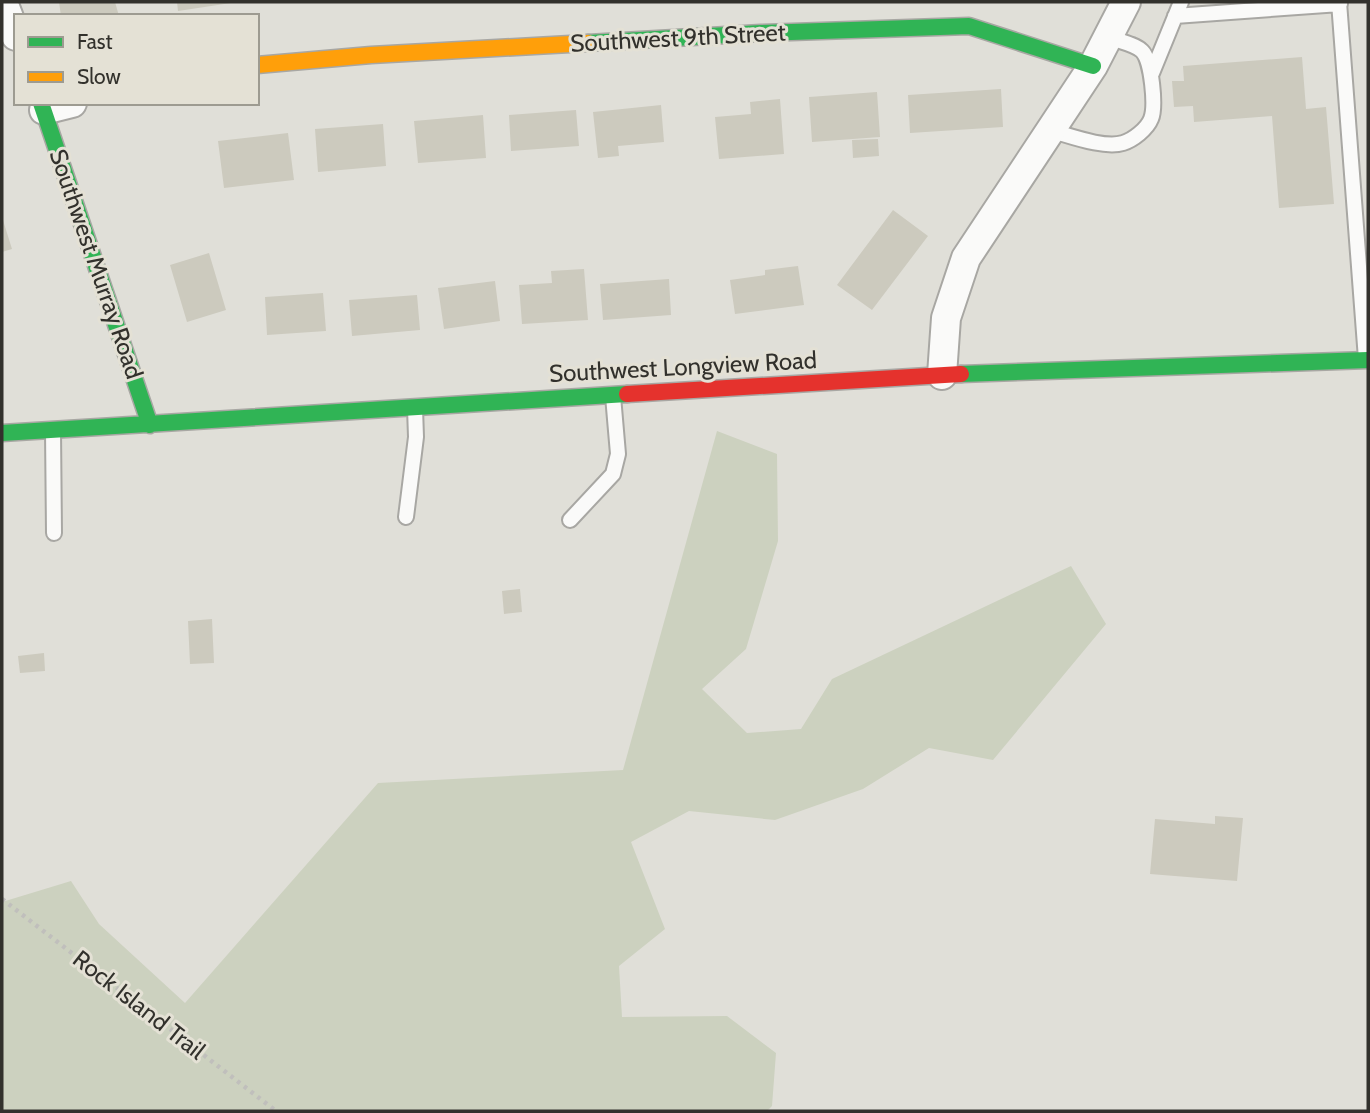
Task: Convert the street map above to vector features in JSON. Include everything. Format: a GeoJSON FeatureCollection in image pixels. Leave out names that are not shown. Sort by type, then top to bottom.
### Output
{"type":"FeatureCollection","features":[{"type":"Feature","properties":{"kind":"street"},"geometry":{"type":"LineString","coordinates":[[3,2],[14,31]]}},
{"type":"Feature","properties":{"kind":"street"},"geometry":{"type":"LineString","coordinates":[[942,375],[946,318],[966,258],[1093,66],[1126,2]]}},
{"type":"Feature","properties":{"kind":"street","name":"Southwest 9th Street"},"geometry":{"type":"LineString","coordinates":[[259,65],[371,55],[761,33],[969,26],[1093,66]]}},
{"type":"Feature","properties":{"kind":"street","name":"Southwest Murray Road"},"geometry":{"type":"LineString","coordinates":[[43,107],[150,425]]}},
{"type":"Feature","properties":{"kind":"street","name":"Southwest Longview Road"},"geometry":{"type":"LineString","coordinates":[[2,433],[942,375],[1367,360]]}},
{"type":"Feature","properties":{"kind":"lane"},"geometry":{"type":"LineString","coordinates":[[1152,73],[1181,2]]}},
{"type":"Feature","properties":{"kind":"lane"},"geometry":{"type":"LineString","coordinates":[[1175,16],[1339,3],[1367,360]]}},
{"type":"Feature","properties":{"kind":"lane"},"geometry":{"type":"LineString","coordinates":[[1049,131],[1103,144],[1122,144],[1139,134],[1152,118],[1152,73],[1147,57],[1140,49],[1108,37]]}},
{"type":"Feature","properties":{"kind":"lane"},"geometry":{"type":"LineString","coordinates":[[570,520],[613,474],[618,454],[613,394]]}},
{"type":"Feature","properties":{"kind":"lane"},"geometry":{"type":"LineString","coordinates":[[406,517],[416,437],[415,407]]}},
{"type":"Feature","properties":{"kind":"lane"},"geometry":{"type":"LineString","coordinates":[[53,430],[54,533]]}},
{"type":"Feature","properties":{"kind":"path","name":"Rock Island Trail"},"geometry":{"type":"LineString","coordinates":[[2,899],[276,1111]]}},
{"type":"Feature","properties":{"kind":"green space"},"geometry":{"type":"Polygon","coordinates":[[[717,431],[777,454],[778,541],[746,649],[702,689],[747,733],[801,729],[832,679],[1071,566],[1106,624],[993,760],[929,748],[863,789],[775,820],[689,811],[631,842],[665,929],[619,966],[622,1017],[727,1016],[776,1053],[772,1106],[767,1111],[2,1111],[2,902],[71,881],[99,924],[185,1003],[378,783],[623,770],[717,431]]]}},
{"type":"Feature","properties":{"kind":"building"},"geometry":{"type":"Polygon","coordinates":[[[59,2],[115,2],[118,14],[61,14],[59,2]]]}},
{"type":"Feature","properties":{"kind":"building"},"geometry":{"type":"Polygon","coordinates":[[[177,2],[230,2],[231,3],[178,11],[177,2]]]}},
{"type":"Feature","properties":{"kind":"building"},"geometry":{"type":"Polygon","coordinates":[[[1302,57],[1306,109],[1326,107],[1334,204],[1279,208],[1272,116],[1194,122],[1193,106],[1174,107],[1172,81],[1184,81],[1183,66],[1302,57]]]}},
{"type":"Feature","properties":{"kind":"building"},"geometry":{"type":"Polygon","coordinates":[[[1001,89],[1003,127],[910,133],[908,95],[1001,89]]]}},
{"type":"Feature","properties":{"kind":"building"},"geometry":{"type":"Polygon","coordinates":[[[877,92],[880,137],[812,142],[809,97],[877,92]]]}},
{"type":"Feature","properties":{"kind":"building"},"geometry":{"type":"Polygon","coordinates":[[[780,99],[784,154],[719,159],[715,117],[751,114],[750,102],[780,99]]]}},
{"type":"Feature","properties":{"kind":"building"},"geometry":{"type":"Polygon","coordinates":[[[661,105],[664,142],[618,146],[619,156],[598,158],[593,112],[661,105]]]}},
{"type":"Feature","properties":{"kind":"building"},"geometry":{"type":"Polygon","coordinates":[[[576,110],[579,146],[511,151],[509,115],[576,110]]]}},
{"type":"Feature","properties":{"kind":"building"},"geometry":{"type":"Polygon","coordinates":[[[483,115],[486,158],[418,163],[414,121],[483,115]]]}},
{"type":"Feature","properties":{"kind":"building"},"geometry":{"type":"Polygon","coordinates":[[[383,124],[386,166],[318,172],[315,129],[383,124]]]}},
{"type":"Feature","properties":{"kind":"building"},"geometry":{"type":"Polygon","coordinates":[[[288,133],[294,180],[224,188],[218,141],[288,133]]]}},
{"type":"Feature","properties":{"kind":"building"},"geometry":{"type":"Polygon","coordinates":[[[878,139],[879,156],[853,158],[852,140],[878,139]]]}},
{"type":"Feature","properties":{"kind":"building"},"geometry":{"type":"Polygon","coordinates":[[[893,210],[928,236],[872,310],[837,285],[893,210]]]}},
{"type":"Feature","properties":{"kind":"building"},"geometry":{"type":"Polygon","coordinates":[[[2,217],[12,249],[2,252],[2,217]]]}},
{"type":"Feature","properties":{"kind":"building"},"geometry":{"type":"Polygon","coordinates":[[[209,253],[226,310],[187,322],[170,265],[209,253]]]}},
{"type":"Feature","properties":{"kind":"building"},"geometry":{"type":"Polygon","coordinates":[[[798,266],[804,305],[735,314],[730,280],[765,275],[765,270],[798,266]]]}},
{"type":"Feature","properties":{"kind":"building"},"geometry":{"type":"Polygon","coordinates":[[[584,269],[588,320],[522,324],[519,285],[552,283],[551,271],[584,269]]]}},
{"type":"Feature","properties":{"kind":"building"},"geometry":{"type":"Polygon","coordinates":[[[669,279],[671,315],[603,320],[600,284],[669,279]]]}},
{"type":"Feature","properties":{"kind":"building"},"geometry":{"type":"Polygon","coordinates":[[[495,281],[500,321],[444,329],[438,288],[495,281]]]}},
{"type":"Feature","properties":{"kind":"building"},"geometry":{"type":"Polygon","coordinates":[[[323,293],[326,331],[267,335],[265,297],[323,293]]]}},
{"type":"Feature","properties":{"kind":"building"},"geometry":{"type":"Polygon","coordinates":[[[417,295],[420,330],[352,336],[349,300],[417,295]]]}},
{"type":"Feature","properties":{"kind":"building"},"geometry":{"type":"Polygon","coordinates":[[[520,589],[522,612],[504,614],[502,591],[520,589]]]}},
{"type":"Feature","properties":{"kind":"building"},"geometry":{"type":"Polygon","coordinates":[[[212,619],[214,663],[190,664],[188,621],[212,619]]]}},
{"type":"Feature","properties":{"kind":"building"},"geometry":{"type":"Polygon","coordinates":[[[44,653],[45,671],[20,673],[18,656],[44,653]]]}},
{"type":"Feature","properties":{"kind":"building"},"geometry":{"type":"Polygon","coordinates":[[[1215,816],[1243,818],[1237,881],[1150,874],[1155,819],[1215,824],[1215,816]]]}},
{"type":"Feature","properties":{"kind":"traffic: fast"},"geometry":{"type":"LineString","coordinates":[[588,43],[761,33],[969,26],[1093,66]]}},
{"type":"Feature","properties":{"kind":"traffic: fast"},"geometry":{"type":"LineString","coordinates":[[42,105],[150,425]]}},
{"type":"Feature","properties":{"kind":"traffic: fast"},"geometry":{"type":"LineString","coordinates":[[961,374],[1368,360]]}},
{"type":"Feature","properties":{"kind":"traffic: fast"},"geometry":{"type":"LineString","coordinates":[[2,433],[627,394]]}},
{"type":"Feature","properties":{"kind":"traffic: slow"},"geometry":{"type":"LineString","coordinates":[[259,65],[371,55],[588,43]]}},
{"type":"Feature","properties":{"kind":"traffic: jam"},"geometry":{"type":"LineString","coordinates":[[627,394],[961,374]]}}]}
